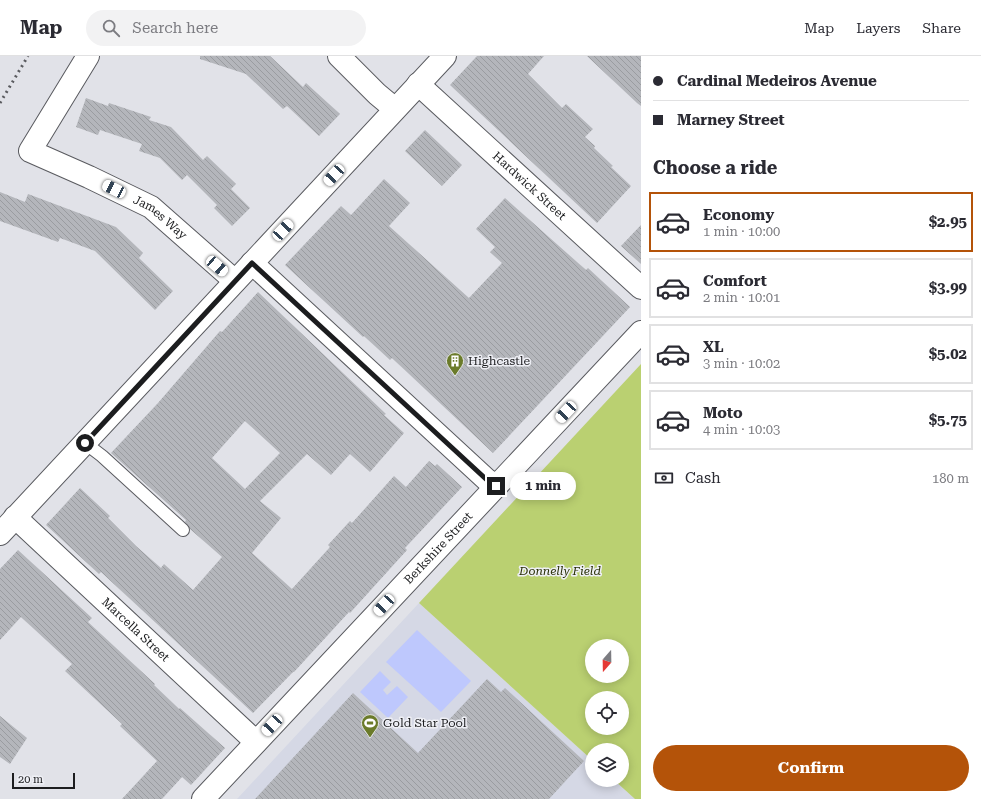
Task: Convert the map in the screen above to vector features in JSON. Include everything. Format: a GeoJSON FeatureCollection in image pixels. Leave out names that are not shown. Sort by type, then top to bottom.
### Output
{"type":"FeatureCollection","features":[{"type":"Feature","properties":{"kind":"street","name":"James Way"},"geometry":{"type":"LineString","coordinates":[[88,56],[30,151],[151,207],[235,282]]}},
{"type":"Feature","properties":{"kind":"street"},"geometry":{"type":"LineString","coordinates":[[339,56],[377,94],[395,109]]}},
{"type":"Feature","properties":{"kind":"street"},"geometry":{"type":"LineString","coordinates":[[0,534],[444,56]]}},
{"type":"Feature","properties":{"kind":"street","name":"Hardwick Street"},"geometry":{"type":"LineString","coordinates":[[418,84],[641,288]]}},
{"type":"Feature","properties":{"kind":"street"},"geometry":{"type":"LineString","coordinates":[[252,263],[487,480],[496,486]]}},
{"type":"Feature","properties":{"kind":"street","name":"Berkshire Street"},"geometry":{"type":"LineString","coordinates":[[203,799],[641,332]]}},
{"type":"Feature","properties":{"kind":"street","name":"Marcella Street"},"geometry":{"type":"LineString","coordinates":[[15,517],[256,742]]}},
{"type":"Feature","properties":{"kind":"lane"},"geometry":{"type":"LineString","coordinates":[[85,443],[102,456],[183,530]]}},
{"type":"Feature","properties":{"kind":"shaded area"},"geometry":{"type":"Polygon","coordinates":[[[419,603],[585,754],[585,787],[622,787],[635,799],[237,799],[419,603]]]}},
{"type":"Feature","properties":{"kind":"green space","name":"Donnelly Field"},"geometry":{"type":"Polygon","coordinates":[[[641,364],[641,799],[635,799],[622,787],[629,787],[629,743],[585,743],[585,754],[419,603],[641,364]]]}},
{"type":"Feature","properties":{"kind":"water"},"geometry":{"type":"Polygon","coordinates":[[[417,630],[471,681],[441,712],[386,662],[417,630]]]}},
{"type":"Feature","properties":{"kind":"water"},"geometry":{"type":"Polygon","coordinates":[[[380,671],[391,682],[383,690],[387,695],[397,686],[408,697],[388,718],[360,692],[380,671]]]}},
{"type":"Feature","properties":{"kind":"building"},"geometry":{"type":"Polygon","coordinates":[[[200,56],[270,56],[303,87],[306,83],[340,114],[319,136],[287,106],[283,109],[246,74],[200,59],[200,56]]]}},
{"type":"Feature","properties":{"kind":"building"},"geometry":{"type":"Polygon","coordinates":[[[477,56],[544,56],[528,74],[562,108],[566,104],[593,129],[585,137],[613,166],[611,167],[631,186],[597,223],[450,85],[477,56]]]}},
{"type":"Feature","properties":{"kind":"building"},"geometry":{"type":"Polygon","coordinates":[[[587,56],[641,56],[641,106],[637,103],[587,56]]]}},
{"type":"Feature","properties":{"kind":"building"},"geometry":{"type":"Polygon","coordinates":[[[86,98],[108,106],[109,103],[151,117],[149,120],[171,127],[203,160],[207,156],[236,184],[231,189],[250,208],[232,226],[214,208],[217,205],[187,175],[182,180],[160,158],[139,151],[142,144],[100,130],[98,135],[76,127],[86,98]]]}},
{"type":"Feature","properties":{"kind":"building"},"geometry":{"type":"Polygon","coordinates":[[[425,130],[462,165],[442,186],[405,151],[425,130]]]}},
{"type":"Feature","properties":{"kind":"building"},"geometry":{"type":"Polygon","coordinates":[[[384,179],[410,203],[389,226],[469,298],[502,263],[490,252],[495,247],[476,229],[505,198],[586,270],[588,268],[630,307],[493,453],[392,358],[390,360],[364,336],[363,337],[285,265],[341,206],[351,215],[384,179]]]}},
{"type":"Feature","properties":{"kind":"building"},"geometry":{"type":"Polygon","coordinates":[[[0,192],[25,202],[28,194],[116,227],[143,253],[139,258],[173,291],[155,310],[95,251],[60,238],[58,242],[0,221],[0,192]]]}},
{"type":"Feature","properties":{"kind":"building"},"geometry":{"type":"Polygon","coordinates":[[[641,225],[641,264],[621,246],[641,225]]]}},
{"type":"Feature","properties":{"kind":"building"},"geometry":{"type":"Polygon","coordinates":[[[258,292],[404,433],[370,472],[350,454],[331,475],[307,454],[260,501],[281,518],[252,553],[292,589],[330,547],[328,545],[350,521],[352,523],[394,476],[406,487],[429,461],[435,466],[437,464],[462,487],[405,548],[407,550],[350,613],[349,612],[294,672],[253,713],[101,572],[99,574],[46,525],[80,488],[110,516],[108,518],[136,546],[161,568],[164,564],[193,590],[222,557],[190,529],[185,522],[186,520],[111,453],[158,403],[220,331],[222,332],[258,292]],[[245,421],[212,458],[245,489],[280,453],[245,421]]]}},
{"type":"Feature","properties":{"kind":"building"},"geometry":{"type":"Polygon","coordinates":[[[18,550],[92,618],[88,622],[155,684],[154,685],[179,709],[180,708],[225,748],[191,785],[182,777],[162,799],[122,799],[157,761],[120,726],[122,724],[65,671],[72,664],[21,617],[0,640],[0,569],[18,550]]]}},
{"type":"Feature","properties":{"kind":"building"},"geometry":{"type":"Polygon","coordinates":[[[487,679],[501,692],[505,688],[584,761],[549,799],[255,799],[353,693],[418,753],[487,679]]]}},
{"type":"Feature","properties":{"kind":"building"},"geometry":{"type":"Polygon","coordinates":[[[0,716],[27,738],[10,764],[0,757],[0,716]]]}},
{"type":"Feature","properties":{"kind":"railway"},"geometry":{"type":"LineString","coordinates":[[0,103],[28,56]]}},
{"type":"Feature","properties":{"kind":"place","name":"Highcastle"},"geometry":{"type":"Point","coordinates":[455,376]}},
{"type":"Feature","properties":{"kind":"place","name":"Gold Star Pool"},"geometry":{"type":"Point","coordinates":[370,738]}},
{"type":"Feature","properties":{"kind":"route"},"geometry":{"type":"LineString","coordinates":[[85,443],[252,263],[487,480],[496,486]]}}]}
